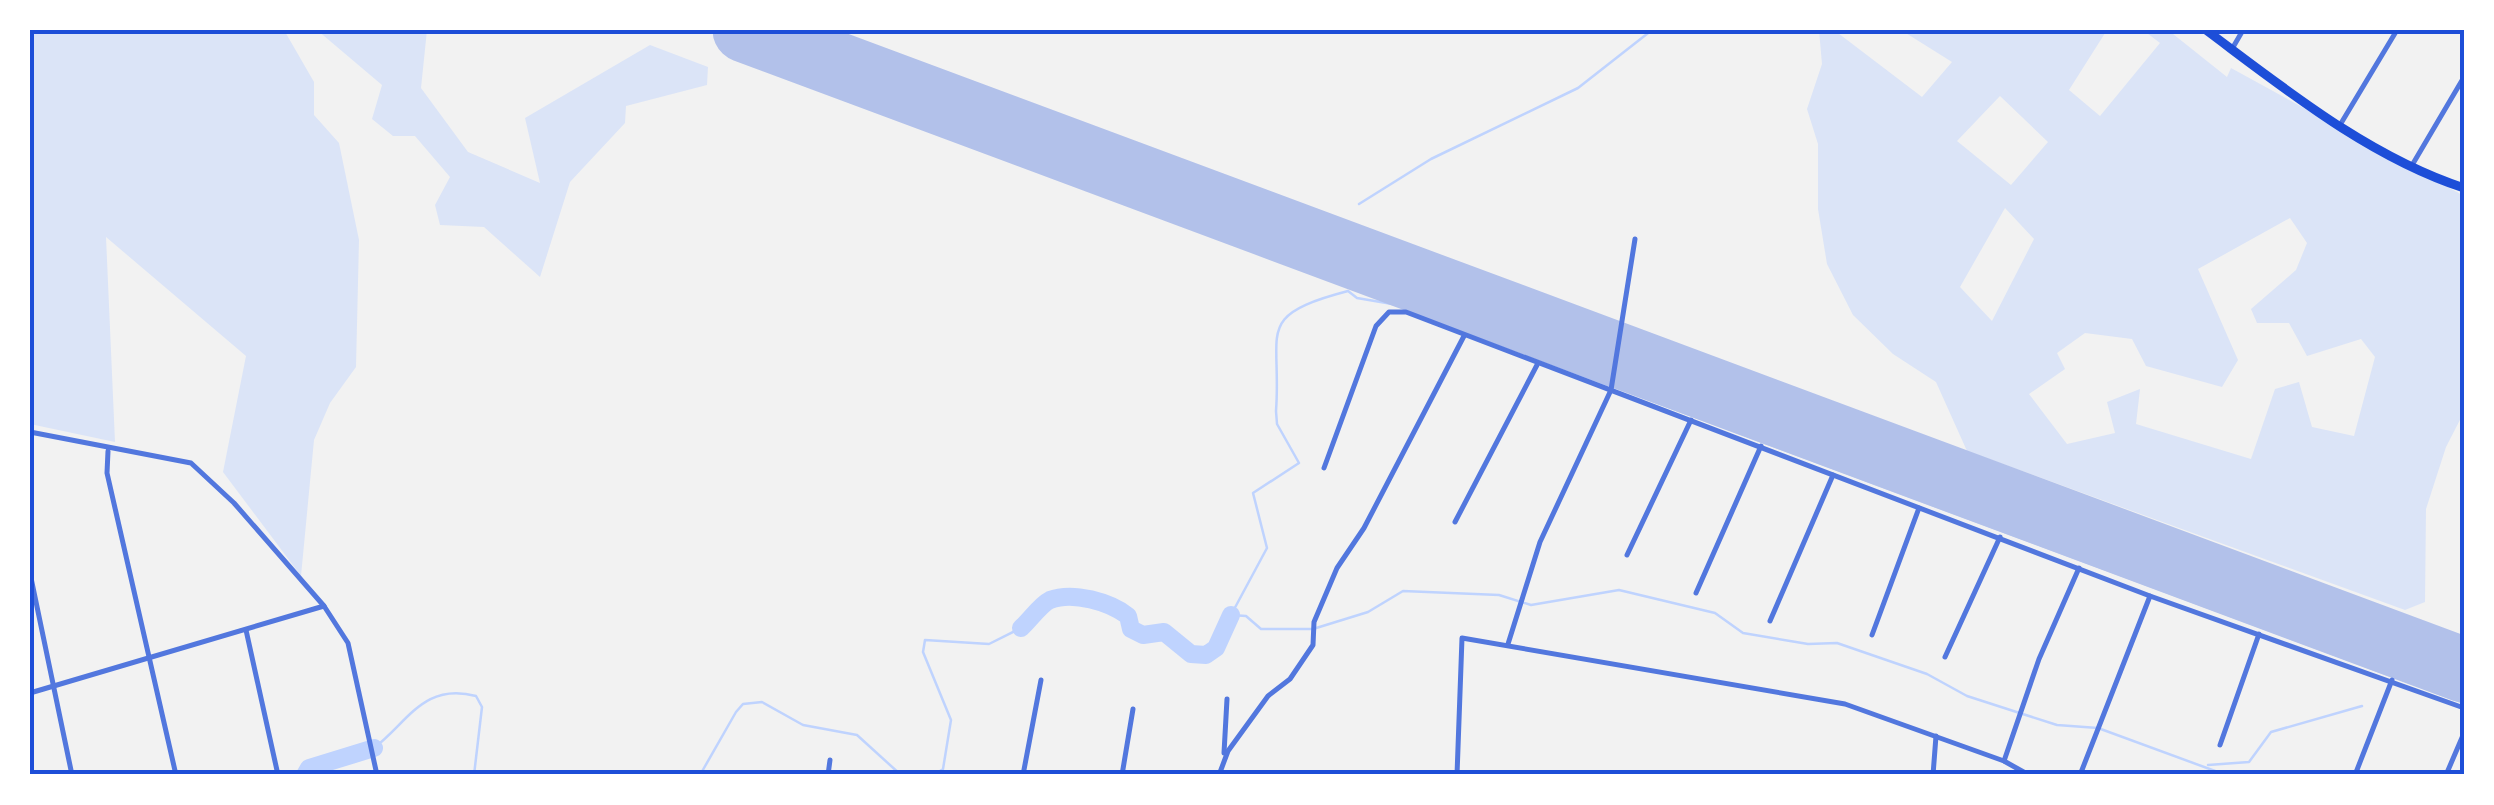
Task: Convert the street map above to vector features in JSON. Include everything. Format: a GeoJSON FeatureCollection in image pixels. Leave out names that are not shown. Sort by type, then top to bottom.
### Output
{"type":"FeatureCollection","features":[{"type":"Feature","properties":{"kind":"highway"},"geometry":{"type":"LineString","coordinates":[[2206,30],[2340,125],[2411,167],[2464,188]]}},
{"type":"Feature","properties":{"kind":"street"},"geometry":{"type":"LineString","coordinates":[[2232,49],[2243,30]]}},
{"type":"Feature","properties":{"kind":"street"},"geometry":{"type":"LineString","coordinates":[[2340,125],[2397,30]]}},
{"type":"Feature","properties":{"kind":"street"},"geometry":{"type":"LineString","coordinates":[[2411,167],[2464,77]]}},
{"type":"Feature","properties":{"kind":"street"},"geometry":{"type":"LineString","coordinates":[[1508,644],[1540,542],[1612,390],[1635,239]]}},
{"type":"Feature","properties":{"kind":"street"},"geometry":{"type":"LineString","coordinates":[[1324,468],[1382,319],[1389,312],[1406,312],[2150,596],[2464,708]]}},
{"type":"Feature","properties":{"kind":"street"},"geometry":{"type":"LineString","coordinates":[[1224,756],[1268,696],[1290,679],[1313,645],[1314,622],[1344,554],[1364,528],[1464,336]]}},
{"type":"Feature","properties":{"kind":"street"},"geometry":{"type":"LineString","coordinates":[[1454,522],[1537,364]]}},
{"type":"Feature","properties":{"kind":"street"},"geometry":{"type":"LineString","coordinates":[[1627,555],[1692,420]]}},
{"type":"Feature","properties":{"kind":"street"},"geometry":{"type":"LineString","coordinates":[[30,432],[191,463],[234,504],[324,606],[348,643],[377,775]]}},
{"type":"Feature","properties":{"kind":"street"},"geometry":{"type":"LineString","coordinates":[[1696,593],[1761,446]]}},
{"type":"Feature","properties":{"kind":"street"},"geometry":{"type":"LineString","coordinates":[[108,450],[107,473],[176,775]]}},
{"type":"Feature","properties":{"kind":"street"},"geometry":{"type":"LineString","coordinates":[[1770,621],[1833,475]]}},
{"type":"Feature","properties":{"kind":"street"},"geometry":{"type":"LineString","coordinates":[[1872,635],[1919,508]]}},
{"type":"Feature","properties":{"kind":"street"},"geometry":{"type":"LineString","coordinates":[[1944,657],[2000,537]]}},
{"type":"Feature","properties":{"kind":"street"},"geometry":{"type":"LineString","coordinates":[[2004,761],[2039,658],[2079,568]]}},
{"type":"Feature","properties":{"kind":"street"},"geometry":{"type":"LineString","coordinates":[[30,572],[72,775]]}},
{"type":"Feature","properties":{"kind":"street"},"geometry":{"type":"LineString","coordinates":[[2080,775],[2150,596]]}},
{"type":"Feature","properties":{"kind":"street"},"geometry":{"type":"LineString","coordinates":[[30,693],[324,606]]}},
{"type":"Feature","properties":{"kind":"street"},"geometry":{"type":"LineString","coordinates":[[246,630],[278,775]]}},
{"type":"Feature","properties":{"kind":"street"},"geometry":{"type":"LineString","coordinates":[[2220,745],[2259,634]]}},
{"type":"Feature","properties":{"kind":"street"},"geometry":{"type":"LineString","coordinates":[[1457,775],[1459,641],[1508,644],[1590,662],[1844,704],[2004,761],[2029,775]]}},
{"type":"Feature","properties":{"kind":"street"},"geometry":{"type":"LineString","coordinates":[[1023,775],[1041,680]]}},
{"type":"Feature","properties":{"kind":"street"},"geometry":{"type":"LineString","coordinates":[[2355,775],[2392,680]]}},
{"type":"Feature","properties":{"kind":"street"},"geometry":{"type":"LineString","coordinates":[[1219,775],[1227,699]]}},
{"type":"Feature","properties":{"kind":"street"},"geometry":{"type":"LineString","coordinates":[[1122,775],[1133,708]]}},
{"type":"Feature","properties":{"kind":"street"},"geometry":{"type":"LineString","coordinates":[[2446,775],[2464,733]]}},
{"type":"Feature","properties":{"kind":"street"},"geometry":{"type":"LineString","coordinates":[[1933,775],[1936,736]]}},
{"type":"Feature","properties":{"kind":"street"},"geometry":{"type":"LineString","coordinates":[[828,775],[830,760]]}},
{"type":"Feature","properties":{"kind":"shaded area"},"geometry":{"type":"Polygon","coordinates":[[[30,30],[284,30],[314,82],[314,115],[339,143],[359,240],[356,367],[330,403],[314,440],[301,576],[223,472],[246,356],[106,237],[115,442],[30,424],[30,30]]]}},
{"type":"Feature","properties":{"kind":"shaded area"},"geometry":{"type":"Polygon","coordinates":[[[317,30],[427,30],[421,88],[468,152],[540,183],[525,118],[650,45],[708,67],[707,85],[626,106],[625,123],[570,182],[540,277],[484,227],[440,225],[435,205],[450,177],[415,136],[393,136],[372,119],[382,85],[317,30]]]}},
{"type":"Feature","properties":{"kind":"shaded area"},"geometry":{"type":"Polygon","coordinates":[[[1819,30],[1834,30],[1922,97],[1952,62],[1901,30],[2107,30],[2069,90],[2100,116],[2160,43],[2143,30],[2168,30],[2227,77],[2231,68],[2464,196],[2464,412],[2446,447],[2426,509],[2425,602],[2405,610],[1967,451],[1936,382],[1893,354],[1853,315],[1827,264],[1818,209],[1818,144],[1807,109],[1822,64],[1819,30]],[[2000,96],[1957,141],[2011,185],[2048,142],[2000,96]],[[2005,208],[1960,287],[1992,321],[2034,239],[2005,208]],[[2290,218],[2198,269],[2238,360],[2222,387],[2146,366],[2132,339],[2085,333],[2057,353],[2065,369],[2029,394],[2067,444],[2115,433],[2107,402],[2140,389],[2136,424],[2251,459],[2275,389],[2299,382],[2312,427],[2354,436],[2375,357],[2361,339],[2307,356],[2289,323],[2257,323],[2251,309],[2296,270],[2307,243],[2290,218]]]}},
{"type":"Feature","properties":{"kind":"waterway"},"geometry":{"type":"LineString","coordinates":[[1359,204],[1431,159],[1578,88],[1652,30]]}},
{"type":"Feature","properties":{"kind":"waterway"},"geometry":{"type":"LineString","coordinates":[[1608,385],[1398,305],[1357,298],[1348,291],[1298,309],[1279,330],[1276,411],[1277,424],[1299,463],[1253,493],[1267,548],[1231,615],[1246,616],[1261,629],[1313,629],[1368,612],[1403,591],[1499,595],[1531,605],[1619,590],[1715,613],[1743,633],[1808,644],[1837,643],[1927,674],[1967,696],[2057,725],[2098,728],[2226,775]]}},
{"type":"Feature","properties":{"kind":"waterway"},"geometry":{"type":"LineString","coordinates":[[1615,387],[2464,703]]}},
{"type":"Feature","properties":{"kind":"waterway"},"geometry":{"type":"LineString","coordinates":[[1021,628],[1050,600],[1080,597],[1120,611],[1128,616],[1131,629],[1143,635],[1164,632],[1191,654],[1206,655],[1216,648],[1231,615]]}},
{"type":"Feature","properties":{"kind":"waterway"},"geometry":{"type":"LineString","coordinates":[[934,775],[943,769],[951,720],[923,652],[925,640],[989,644],[1021,628]]}},
{"type":"Feature","properties":{"kind":"waterway"},"geometry":{"type":"LineString","coordinates":[[374,748],[430,699],[458,693],[476,696],[482,707],[474,775]]}},
{"type":"Feature","properties":{"kind":"waterway"},"geometry":{"type":"LineString","coordinates":[[700,775],[736,712],[743,704],[762,702],[803,725],[857,735],[901,775]]}},
{"type":"Feature","properties":{"kind":"waterway"},"geometry":{"type":"LineString","coordinates":[[2208,765],[2249,762],[2271,732],[2362,706]]}},
{"type":"Feature","properties":{"kind":"waterway"},"geometry":{"type":"LineString","coordinates":[[305,775],[309,768],[374,748]]}},
{"type":"Feature","properties":{"kind":"runway"},"geometry":{"type":"LineString","coordinates":[[745,30],[2464,670]]}}]}
